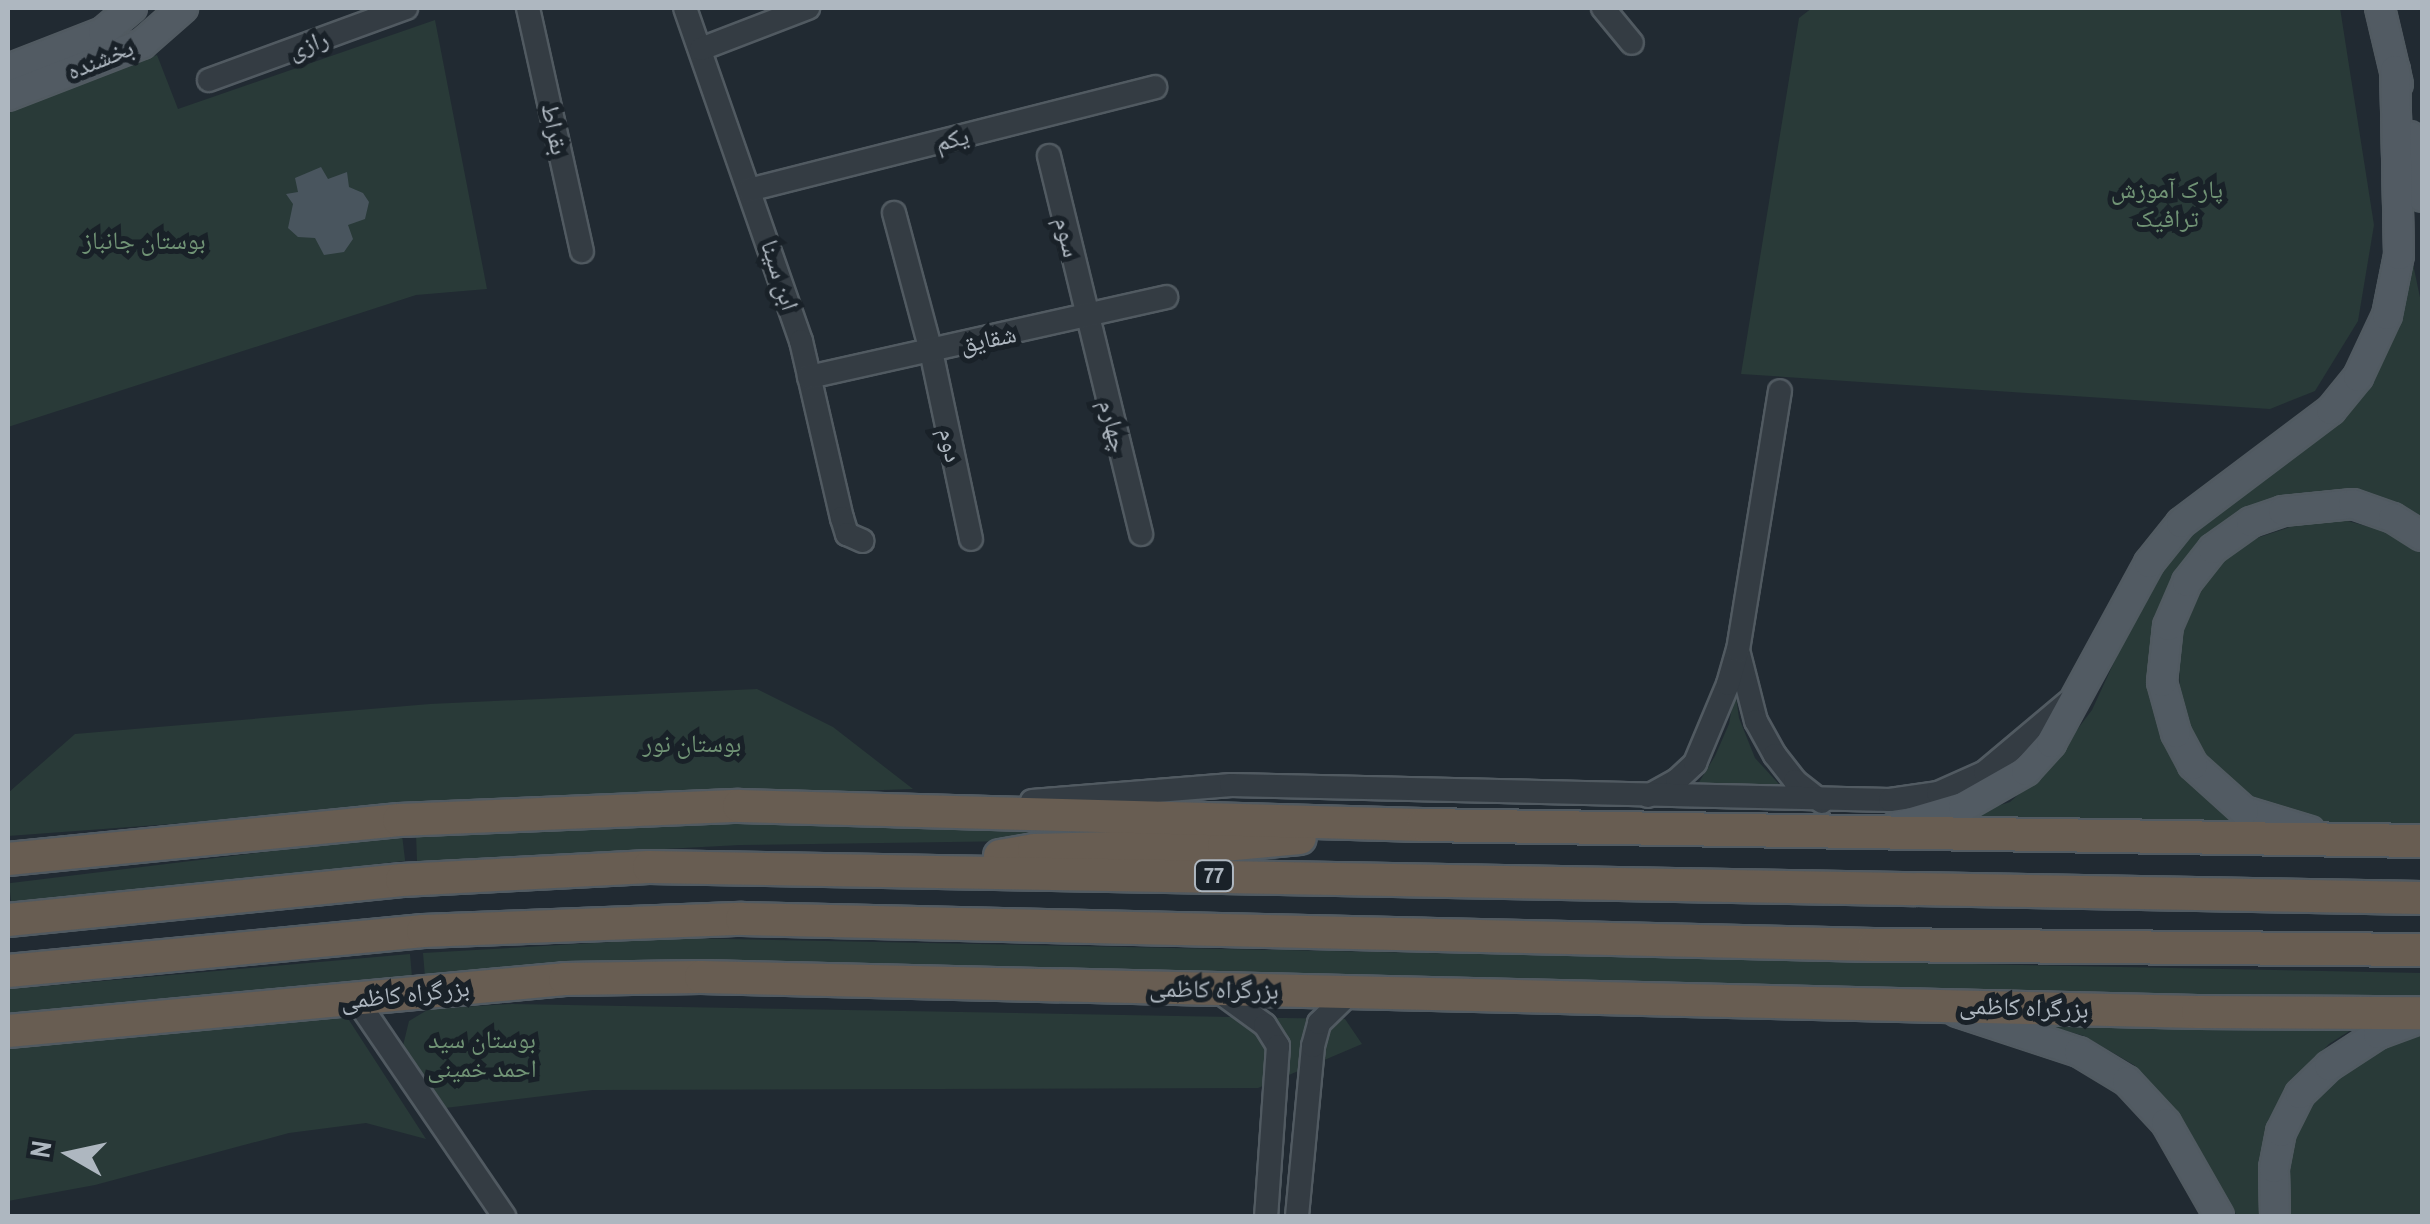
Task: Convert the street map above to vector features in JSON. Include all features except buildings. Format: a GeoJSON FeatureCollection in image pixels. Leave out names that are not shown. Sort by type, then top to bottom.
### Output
{"type":"FeatureCollection","features":[{"type":"Feature","properties":{"kind":"highway"},"geometry":{"type":"LineString","coordinates":[[8,859],[446,817],[739,806],[1424,825],[2422,841]]}},
{"type":"Feature","properties":{"kind":"highway"},"geometry":{"type":"LineString","coordinates":[[919,871],[1034,850],[1224,845],[1424,825]]}},
{"type":"Feature","properties":{"kind":"highway","name":"77"},"geometry":{"type":"LineString","coordinates":[[8,920],[402,880],[648,868],[1862,892],[2422,898]]}},
{"type":"Feature","properties":{"kind":"highway","name":"77"},"geometry":{"type":"LineString","coordinates":[[8,971],[422,930],[742,919],[1874,945],[2422,950]]}},
{"type":"Feature","properties":{"kind":"highway","name":"بزرگراه کاظمی"},"geometry":{"type":"LineString","coordinates":[[8,1032],[565,979],[701,977],[2422,1015]]}},
{"type":"Feature","properties":{"kind":"main road","name":"بخشنده"},"geometry":{"type":"LineString","coordinates":[[8,68],[104,32],[132,8]]}},
{"type":"Feature","properties":{"kind":"main road","name":"بخشنده"},"geometry":{"type":"LineString","coordinates":[[8,96],[142,44],[183,8]]}},
{"type":"Feature","properties":{"kind":"main road"},"geometry":{"type":"LineString","coordinates":[[2380,8],[2422,198]]}},
{"type":"Feature","properties":{"kind":"main road"},"geometry":{"type":"LineString","coordinates":[[1872,833],[1963,807],[2002,788],[2051,743],[2086,686],[2148,563],[2181,523],[2331,410],[2374,348],[2388,316],[2399,255],[2395,70]]}},
{"type":"Feature","properties":{"kind":"main road"},"geometry":{"type":"LineString","coordinates":[[2360,843],[2244,811],[2194,766],[2176,733],[2162,682],[2168,626],[2187,582],[2213,549],[2251,522],[2282,511],[2353,504],[2393,518],[2422,536]]}},
{"type":"Feature","properties":{"kind":"main road"},"geometry":{"type":"LineString","coordinates":[[1931,1004],[2068,1048],[2127,1081],[2166,1123],[2220,1216]]}},
{"type":"Feature","properties":{"kind":"main road"},"geometry":{"type":"LineString","coordinates":[[2276,1216],[2274,1168],[2280,1132],[2300,1094],[2328,1066],[2378,1034],[2422,1015]]}},
{"type":"Feature","properties":{"kind":"street","name":"رازی"},"geometry":{"type":"LineString","coordinates":[[209,80],[366,15],[406,8]]}},
{"type":"Feature","properties":{"kind":"street","name":"بقراط"},"geometry":{"type":"LineString","coordinates":[[528,8],[582,251]]}},
{"type":"Feature","properties":{"kind":"street","name":"ابن سینا"},"geometry":{"type":"LineString","coordinates":[[684,8],[767,234],[809,378],[847,534],[863,541]]}},
{"type":"Feature","properties":{"kind":"street"},"geometry":{"type":"LineString","coordinates":[[701,49],[808,8]]}},
{"type":"Feature","properties":{"kind":"street"},"geometry":{"type":"LineString","coordinates":[[1603,8],[1632,43]]}},
{"type":"Feature","properties":{"kind":"street","name":"یکم"},"geometry":{"type":"LineString","coordinates":[[750,190],[1155,88]]}},
{"type":"Feature","properties":{"kind":"street","name":"سوم"},"geometry":{"type":"LineString","coordinates":[[1049,156],[1086,318]]}},
{"type":"Feature","properties":{"kind":"street"},"geometry":{"type":"LineString","coordinates":[[894,213],[931,350]]}},
{"type":"Feature","properties":{"kind":"street","name":"شقایق"},"geometry":{"type":"LineString","coordinates":[[809,378],[1166,298]]}},
{"type":"Feature","properties":{"kind":"street","name":"چهارم"},"geometry":{"type":"LineString","coordinates":[[1086,318],[1141,534]]}},
{"type":"Feature","properties":{"kind":"street","name":"دوم"},"geometry":{"type":"LineString","coordinates":[[931,350],[971,539]]}},
{"type":"Feature","properties":{"kind":"street"},"geometry":{"type":"LineString","coordinates":[[1648,796],[1677,780],[1696,762],[1719,713],[1738,650],[1780,391]]}},
{"type":"Feature","properties":{"kind":"street"},"geometry":{"type":"LineString","coordinates":[[1738,650],[1750,704],[1774,756],[1794,781],[1822,802]]}},
{"type":"Feature","properties":{"kind":"street"},"geometry":{"type":"LineString","coordinates":[[912,810],[1231,785],[1822,802],[1890,800],[1938,793],[1985,772],[2086,686]]}},
{"type":"Feature","properties":{"kind":"street"},"geometry":{"type":"LineString","coordinates":[[1214,988],[1265,1026],[1278,1046],[1266,1216]]}},
{"type":"Feature","properties":{"kind":"street"},"geometry":{"type":"LineString","coordinates":[[1297,1216],[1313,1046],[1319,1023],[1351,992]]}},
{"type":"Feature","properties":{"kind":"street"},"geometry":{"type":"LineString","coordinates":[[356,999],[504,1216]]}},
{"type":"Feature","properties":{"kind":"green space","name":"پارک آموزش ترافیک"},"geometry":{"type":"Polygon","coordinates":[[[1812,8],[2340,8],[2374,225],[2358,321],[2315,391],[2270,409],[1741,374],[1799,18],[1812,8]]]}},
{"type":"Feature","properties":{"kind":"green space","name":"بوستان جانباز"},"geometry":{"type":"Polygon","coordinates":[[[435,20],[487,289],[416,295],[8,427],[8,113],[157,55],[178,109],[435,20]]]}},
{"type":"Feature","properties":{"kind":"green space"},"geometry":{"type":"Polygon","coordinates":[[[2407,235],[2422,307],[2422,518],[2384,499],[2347,490],[2276,498],[2209,536],[2180,568],[2162,604],[2152,644],[2150,677],[2193,781],[2222,811],[2251,827],[1956,819],[2010,802],[2047,769],[2092,710],[2152,580],[2196,525],[2329,427],[2407,235]]]}},
{"type":"Feature","properties":{"kind":"green space"},"geometry":{"type":"Polygon","coordinates":[[[2314,519],[2340,519],[2393,533],[2422,553],[2422,824],[2338,825],[2267,809],[2224,781],[2193,739],[2181,712],[2178,644],[2205,581],[2230,556],[2257,538],[2314,519]]]}},
{"type":"Feature","properties":{"kind":"green space","name":"بوستان نور"},"geometry":{"type":"Polygon","coordinates":[[[757,689],[833,727],[913,789],[427,805],[8,836],[8,793],[75,734],[430,704],[757,689]]]}},
{"type":"Feature","properties":{"kind":"green space"},"geometry":{"type":"Polygon","coordinates":[[[1735,690],[1739,718],[1755,758],[1789,795],[1688,790],[1698,784],[1715,756],[1729,724],[1735,690]]]}},
{"type":"Feature","properties":{"kind":"green space"},"geometry":{"type":"Polygon","coordinates":[[[758,821],[1127,834],[1083,840],[740,845],[417,862],[416,834],[758,821]]]}},
{"type":"Feature","properties":{"kind":"green space"},"geometry":{"type":"Polygon","coordinates":[[[402,835],[405,861],[12,909],[9,883],[402,835]]]}},
{"type":"Feature","properties":{"kind":"green space"},"geometry":{"type":"Polygon","coordinates":[[[679,938],[2422,973],[2422,999],[425,977],[423,953],[679,938]]]}},
{"type":"Feature","properties":{"kind":"green space"},"geometry":{"type":"Polygon","coordinates":[[[410,954],[412,979],[10,1014],[8,989],[410,954]]]}},
{"type":"Feature","properties":{"kind":"green space","name":"بوستان سید احمد خمینی"},"geometry":{"type":"Polygon","coordinates":[[[512,1004],[1345,1019],[1362,1044],[1258,1088],[593,1090],[437,1109],[401,1054],[409,1021],[429,1009],[512,1004]]]}},
{"type":"Feature","properties":{"kind":"green space"},"geometry":{"type":"Polygon","coordinates":[[[347,1017],[426,1139],[366,1123],[289,1133],[95,1185],[8,1201],[8,1048],[347,1017]]]}},
{"type":"Feature","properties":{"kind":"green space"},"geometry":{"type":"Polygon","coordinates":[[[2042,1024],[2351,1030],[2329,1044],[2289,1085],[2268,1121],[2262,1149],[2262,1216],[2237,1216],[2182,1118],[2134,1065],[2084,1036],[2042,1024]]]}},
{"type":"Feature","properties":{"kind":"green space"},"geometry":{"type":"Polygon","coordinates":[[[2422,1035],[2422,1216],[2290,1216],[2287,1187],[2292,1145],[2308,1106],[2367,1053],[2422,1035]]]}}]}
